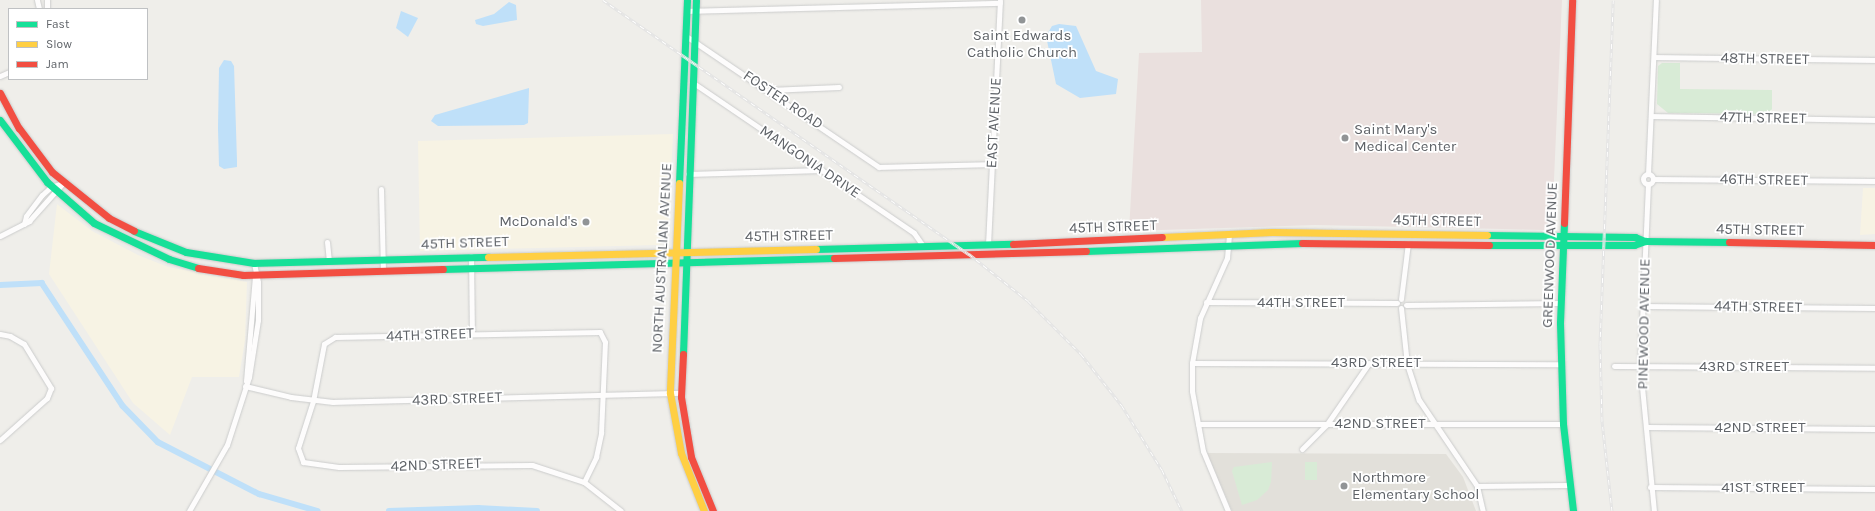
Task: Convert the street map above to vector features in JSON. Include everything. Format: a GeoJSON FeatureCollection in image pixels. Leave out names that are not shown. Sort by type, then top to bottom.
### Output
{"type":"FeatureCollection","features":[{"type":"Feature","properties":{"kind":"main road","name":"NORTH AUSTRALIAN AVENUE"},"geometry":{"type":"LineString","coordinates":[[687,0],[670,393],[681,453],[704,511]]}},
{"type":"Feature","properties":{"kind":"main road","name":"NORTH AUSTRALIAN AVENUE"},"geometry":{"type":"LineString","coordinates":[[696,0],[684,251],[681,393],[691,457],[713,511]]}},
{"type":"Feature","properties":{"kind":"main road","name":"GREENWOOD AVENUE"},"geometry":{"type":"LineString","coordinates":[[1572,0],[1562,238],[1560,364],[1563,424],[1573,511]]}},
{"type":"Feature","properties":{"kind":"main road","name":"45TH STREET"},"geometry":{"type":"LineString","coordinates":[[0,93],[19,128],[63,183],[109,218],[152,239],[204,256],[254,263],[471,256],[988,245],[1229,234],[1417,232],[1562,238],[1635,237],[1645,241],[1875,245]]}},
{"type":"Feature","properties":{"kind":"main road","name":"45TH STREET"},"geometry":{"type":"LineString","coordinates":[[0,120],[22,153],[54,189],[94,223],[138,247],[207,270],[255,275],[1137,250],[1229,244],[1408,243],[1562,246],[1634,245],[1645,241]]}},
{"type":"Feature","properties":{"kind":"street"},"geometry":{"type":"LineString","coordinates":[[1648,184],[1653,179],[1648,174],[1652,116],[1656,0]]}},
{"type":"Feature","properties":{"kind":"street"},"geometry":{"type":"LineString","coordinates":[[687,11],[1000,1]]}},
{"type":"Feature","properties":{"kind":"street","name":"EAST AVENUE"},"geometry":{"type":"LineString","coordinates":[[988,245],[1000,1]]}},
{"type":"Feature","properties":{"kind":"street","name":"FOSTER ROAD"},"geometry":{"type":"LineString","coordinates":[[686,36],[769,90],[879,167],[993,164]]}},
{"type":"Feature","properties":{"kind":"street","name":"48TH STREET"},"geometry":{"type":"LineString","coordinates":[[1654,57],[1875,60]]}},
{"type":"Feature","properties":{"kind":"street","name":"MANGONIA DRIVE"},"geometry":{"type":"LineString","coordinates":[[692,82],[914,233],[923,246]]}},
{"type":"Feature","properties":{"kind":"street"},"geometry":{"type":"LineString","coordinates":[[769,90],[839,87]]}},
{"type":"Feature","properties":{"kind":"street","name":"47TH STREET"},"geometry":{"type":"LineString","coordinates":[[1652,116],[1875,120]]}},
{"type":"Feature","properties":{"kind":"street"},"geometry":{"type":"LineString","coordinates":[[688,174],[823,170]]}},
{"type":"Feature","properties":{"kind":"street","name":"PINEWOOD AVENUE"},"geometry":{"type":"LineString","coordinates":[[1648,174],[1644,178],[1648,184],[1640,366],[1650,487],[1654,511]]}},
{"type":"Feature","properties":{"kind":"street","name":"46TH STREET"},"geometry":{"type":"LineString","coordinates":[[1653,179],[1875,181]]}},
{"type":"Feature","properties":{"kind":"street"},"geometry":{"type":"LineString","coordinates":[[0,236],[24,224],[26,216],[54,189],[63,183]]}},
{"type":"Feature","properties":{"kind":"street"},"geometry":{"type":"LineString","coordinates":[[381,189],[383,271]]}},
{"type":"Feature","properties":{"kind":"street"},"geometry":{"type":"LineString","coordinates":[[1228,511],[1204,451],[1198,424],[1192,363],[1196,332],[1206,302],[1227,258],[1229,234]]}},
{"type":"Feature","properties":{"kind":"street"},"geometry":{"type":"LineString","coordinates":[[327,242],[329,260]]}},
{"type":"Feature","properties":{"kind":"street"},"geometry":{"type":"LineString","coordinates":[[1408,243],[1402,299],[1407,364],[1419,400],[1433,424],[1477,486],[1483,511]]}},
{"type":"Feature","properties":{"kind":"street"},"geometry":{"type":"LineString","coordinates":[[471,256],[472,333]]}},
{"type":"Feature","properties":{"kind":"street"},"geometry":{"type":"LineString","coordinates":[[246,384],[255,275],[254,263]]}},
{"type":"Feature","properties":{"kind":"street"},"geometry":{"type":"LineString","coordinates":[[189,511],[218,464],[235,426],[257,336],[258,282],[255,275]]}},
{"type":"Feature","properties":{"kind":"street"},"geometry":{"type":"LineString","coordinates":[[1396,303],[1402,299]]}},
{"type":"Feature","properties":{"kind":"street","name":"44TH STREET"},"geometry":{"type":"LineString","coordinates":[[1206,302],[1396,303]]}},
{"type":"Feature","properties":{"kind":"street"},"geometry":{"type":"LineString","coordinates":[[1396,303],[1403,306],[1560,304]]}},
{"type":"Feature","properties":{"kind":"street","name":"44TH STREET"},"geometry":{"type":"LineString","coordinates":[[1642,306],[1875,308]]}},
{"type":"Feature","properties":{"kind":"street","name":"44TH STREET"},"geometry":{"type":"LineString","coordinates":[[313,401],[326,341],[335,337],[472,333],[596,331],[605,342],[603,395]]}},
{"type":"Feature","properties":{"kind":"street"},"geometry":{"type":"LineString","coordinates":[[0,334],[10,336],[24,344],[51,388],[47,398],[0,440]]}},
{"type":"Feature","properties":{"kind":"street"},"geometry":{"type":"LineString","coordinates":[[248,352],[257,336]]}},
{"type":"Feature","properties":{"kind":"street","name":"43RD STREET"},"geometry":{"type":"LineString","coordinates":[[1192,363],[1560,364]]}},
{"type":"Feature","properties":{"kind":"street"},"geometry":{"type":"LineString","coordinates":[[1302,449],[1327,424],[1369,363]]}},
{"type":"Feature","properties":{"kind":"street","name":"43RD STREET"},"geometry":{"type":"LineString","coordinates":[[1614,366],[1875,368]]}},
{"type":"Feature","properties":{"kind":"street","name":"43RD STREET"},"geometry":{"type":"LineString","coordinates":[[246,384],[313,401],[681,393]]}},
{"type":"Feature","properties":{"kind":"street"},"geometry":{"type":"LineString","coordinates":[[584,482],[599,445],[603,395]]}},
{"type":"Feature","properties":{"kind":"street","name":"42ND STREET"},"geometry":{"type":"LineString","coordinates":[[313,401],[298,452],[300,459],[308,464],[339,467],[522,463],[554,470],[584,482],[621,511]]}},
{"type":"Feature","properties":{"kind":"street","name":"42ND STREET"},"geometry":{"type":"LineString","coordinates":[[1198,424],[1563,424]]}},
{"type":"Feature","properties":{"kind":"street","name":"42ND STREET"},"geometry":{"type":"LineString","coordinates":[[1646,427],[1875,429]]}},
{"type":"Feature","properties":{"kind":"street"},"geometry":{"type":"LineString","coordinates":[[1477,486],[1569,485]]}},
{"type":"Feature","properties":{"kind":"street","name":"41ST STREET"},"geometry":{"type":"LineString","coordinates":[[1650,487],[1875,489]]}},
{"type":"Feature","properties":{"kind":"shaded area","name":"Saint Mary's Medical Center"},"geometry":{"type":"Polygon","coordinates":[[[1201,0],[1562,0],[1552,224],[1548,230],[1315,225],[1129,231],[1139,53],[1202,52],[1201,0]]]}},
{"type":"Feature","properties":{"kind":"shaded area"},"geometry":{"type":"Polygon","coordinates":[[[673,134],[668,237],[659,245],[420,251],[418,141],[673,134]]]}},
{"type":"Feature","properties":{"kind":"shaded area"},"geometry":{"type":"Polygon","coordinates":[[[1863,188],[1875,188],[1875,234],[1860,235],[1863,188]]]}},
{"type":"Feature","properties":{"kind":"shaded area"},"geometry":{"type":"Polygon","coordinates":[[[57,204],[92,231],[138,255],[168,267],[247,282],[245,340],[239,377],[192,377],[170,435],[133,403],[49,274],[57,204]]]}},
{"type":"Feature","properties":{"kind":"shaded area","name":"Northmore Elementary School"},"geometry":{"type":"Polygon","coordinates":[[[1207,453],[1446,454],[1463,477],[1476,511],[1232,511],[1207,453]]]}},
{"type":"Feature","properties":{"kind":"green space"},"geometry":{"type":"Polygon","coordinates":[[[1662,63],[1680,63],[1680,89],[1772,90],[1772,114],[1668,113],[1657,104],[1658,66],[1662,63]]]}},
{"type":"Feature","properties":{"kind":"green space"},"geometry":{"type":"Polygon","coordinates":[[[1272,462],[1271,482],[1268,490],[1257,500],[1242,505],[1232,471],[1234,467],[1272,462]]]}},
{"type":"Feature","properties":{"kind":"green space"},"geometry":{"type":"Polygon","coordinates":[[[1305,462],[1317,462],[1317,480],[1305,480],[1305,462]]]}},
{"type":"Feature","properties":{"kind":"water"},"geometry":{"type":"Polygon","coordinates":[[[509,2],[516,5],[517,20],[483,26],[476,24],[475,20],[494,14],[509,2]]]}},
{"type":"Feature","properties":{"kind":"water"},"geometry":{"type":"Polygon","coordinates":[[[401,11],[418,18],[408,37],[396,28],[401,11]]]}},
{"type":"Feature","properties":{"kind":"water"},"geometry":{"type":"Polygon","coordinates":[[[1059,24],[1076,26],[1096,71],[1118,79],[1116,94],[1080,98],[1056,84],[1046,36],[1052,26],[1059,24]]]}},
{"type":"Feature","properties":{"kind":"water"},"geometry":{"type":"Polygon","coordinates":[[[224,60],[231,61],[234,66],[237,167],[224,169],[219,166],[218,128],[219,68],[224,60]]]}},
{"type":"Feature","properties":{"kind":"water"},"geometry":{"type":"Polygon","coordinates":[[[529,88],[528,123],[524,125],[438,126],[431,121],[435,115],[529,88]]]}},
{"type":"Feature","properties":{"kind":"waterway"},"geometry":{"type":"LineString","coordinates":[[0,285],[42,283],[123,406],[158,442],[259,494],[318,511]]}},
{"type":"Feature","properties":{"kind":"waterway"},"geometry":{"type":"LineString","coordinates":[[389,511],[478,508],[537,511]]}},
{"type":"Feature","properties":{"kind":"railway"},"geometry":{"type":"LineString","coordinates":[[603,0],[969,254],[1028,301],[1081,354],[1122,406],[1162,470],[1182,511]]}},
{"type":"Feature","properties":{"kind":"railway"},"geometry":{"type":"LineString","coordinates":[[1612,511],[1602,421],[1600,345],[1613,0]]}},
{"type":"Feature","properties":{"kind":"traffic: fast"},"geometry":{"type":"LineString","coordinates":[[679,183],[687,0]]}},
{"type":"Feature","properties":{"kind":"traffic: fast"},"geometry":{"type":"LineString","coordinates":[[683,354],[696,0]]}},
{"type":"Feature","properties":{"kind":"traffic: fast"},"geometry":{"type":"LineString","coordinates":[[0,120],[47,182],[94,223],[169,259],[198,268]]}},
{"type":"Feature","properties":{"kind":"traffic: fast"},"geometry":{"type":"LineString","coordinates":[[1564,223],[1560,323],[1563,424],[1573,511]]}},
{"type":"Feature","properties":{"kind":"traffic: fast"},"geometry":{"type":"LineString","coordinates":[[134,231],[186,252],[254,263],[488,257]]}},
{"type":"Feature","properties":{"kind":"traffic: fast"},"geometry":{"type":"LineString","coordinates":[[1487,235],[1635,237],[1645,241]]}},
{"type":"Feature","properties":{"kind":"traffic: fast"},"geometry":{"type":"LineString","coordinates":[[1489,245],[1634,245],[1645,241],[1729,242]]}},
{"type":"Feature","properties":{"kind":"traffic: fast"},"geometry":{"type":"LineString","coordinates":[[1086,251],[1302,243]]}},
{"type":"Feature","properties":{"kind":"traffic: fast"},"geometry":{"type":"LineString","coordinates":[[816,249],[1013,244]]}},
{"type":"Feature","properties":{"kind":"traffic: fast"},"geometry":{"type":"LineString","coordinates":[[443,269],[834,258]]}},
{"type":"Feature","properties":{"kind":"traffic: slow"},"geometry":{"type":"LineString","coordinates":[[679,183],[670,393],[681,453],[704,511]]}},
{"type":"Feature","properties":{"kind":"traffic: slow"},"geometry":{"type":"LineString","coordinates":[[1162,237],[1272,232],[1487,235]]}},
{"type":"Feature","properties":{"kind":"traffic: slow"},"geometry":{"type":"LineString","coordinates":[[488,257],[816,249]]}},
{"type":"Feature","properties":{"kind":"traffic: jam"},"geometry":{"type":"LineString","coordinates":[[1564,223],[1572,0]]}},
{"type":"Feature","properties":{"kind":"traffic: jam"},"geometry":{"type":"LineString","coordinates":[[0,93],[19,128],[52,172],[109,218],[134,231]]}},
{"type":"Feature","properties":{"kind":"traffic: jam"},"geometry":{"type":"LineString","coordinates":[[1013,244],[1162,237]]}},
{"type":"Feature","properties":{"kind":"traffic: jam"},"geometry":{"type":"LineString","coordinates":[[1729,242],[1875,245]]}},
{"type":"Feature","properties":{"kind":"traffic: jam"},"geometry":{"type":"LineString","coordinates":[[1302,243],[1489,245]]}},
{"type":"Feature","properties":{"kind":"traffic: jam"},"geometry":{"type":"LineString","coordinates":[[834,258],[1086,251]]}},
{"type":"Feature","properties":{"kind":"traffic: jam"},"geometry":{"type":"LineString","coordinates":[[198,268],[243,275],[443,269]]}},
{"type":"Feature","properties":{"kind":"traffic: jam"},"geometry":{"type":"LineString","coordinates":[[683,354],[681,397],[691,457],[713,511]]}},
{"type":"Feature","properties":{"kind":"place","name":"Saint Edwards Catholic Church"},"geometry":{"type":"Point","coordinates":[1022,20]}},
{"type":"Feature","properties":{"kind":"place","name":"Saint Mary's Medical Center"},"geometry":{"type":"Point","coordinates":[1345,138]}},
{"type":"Feature","properties":{"kind":"place","name":"McDonald's"},"geometry":{"type":"Point","coordinates":[586,222]}},
{"type":"Feature","properties":{"kind":"place","name":"Northmore Elementary School"},"geometry":{"type":"Point","coordinates":[1344,486]}}]}
